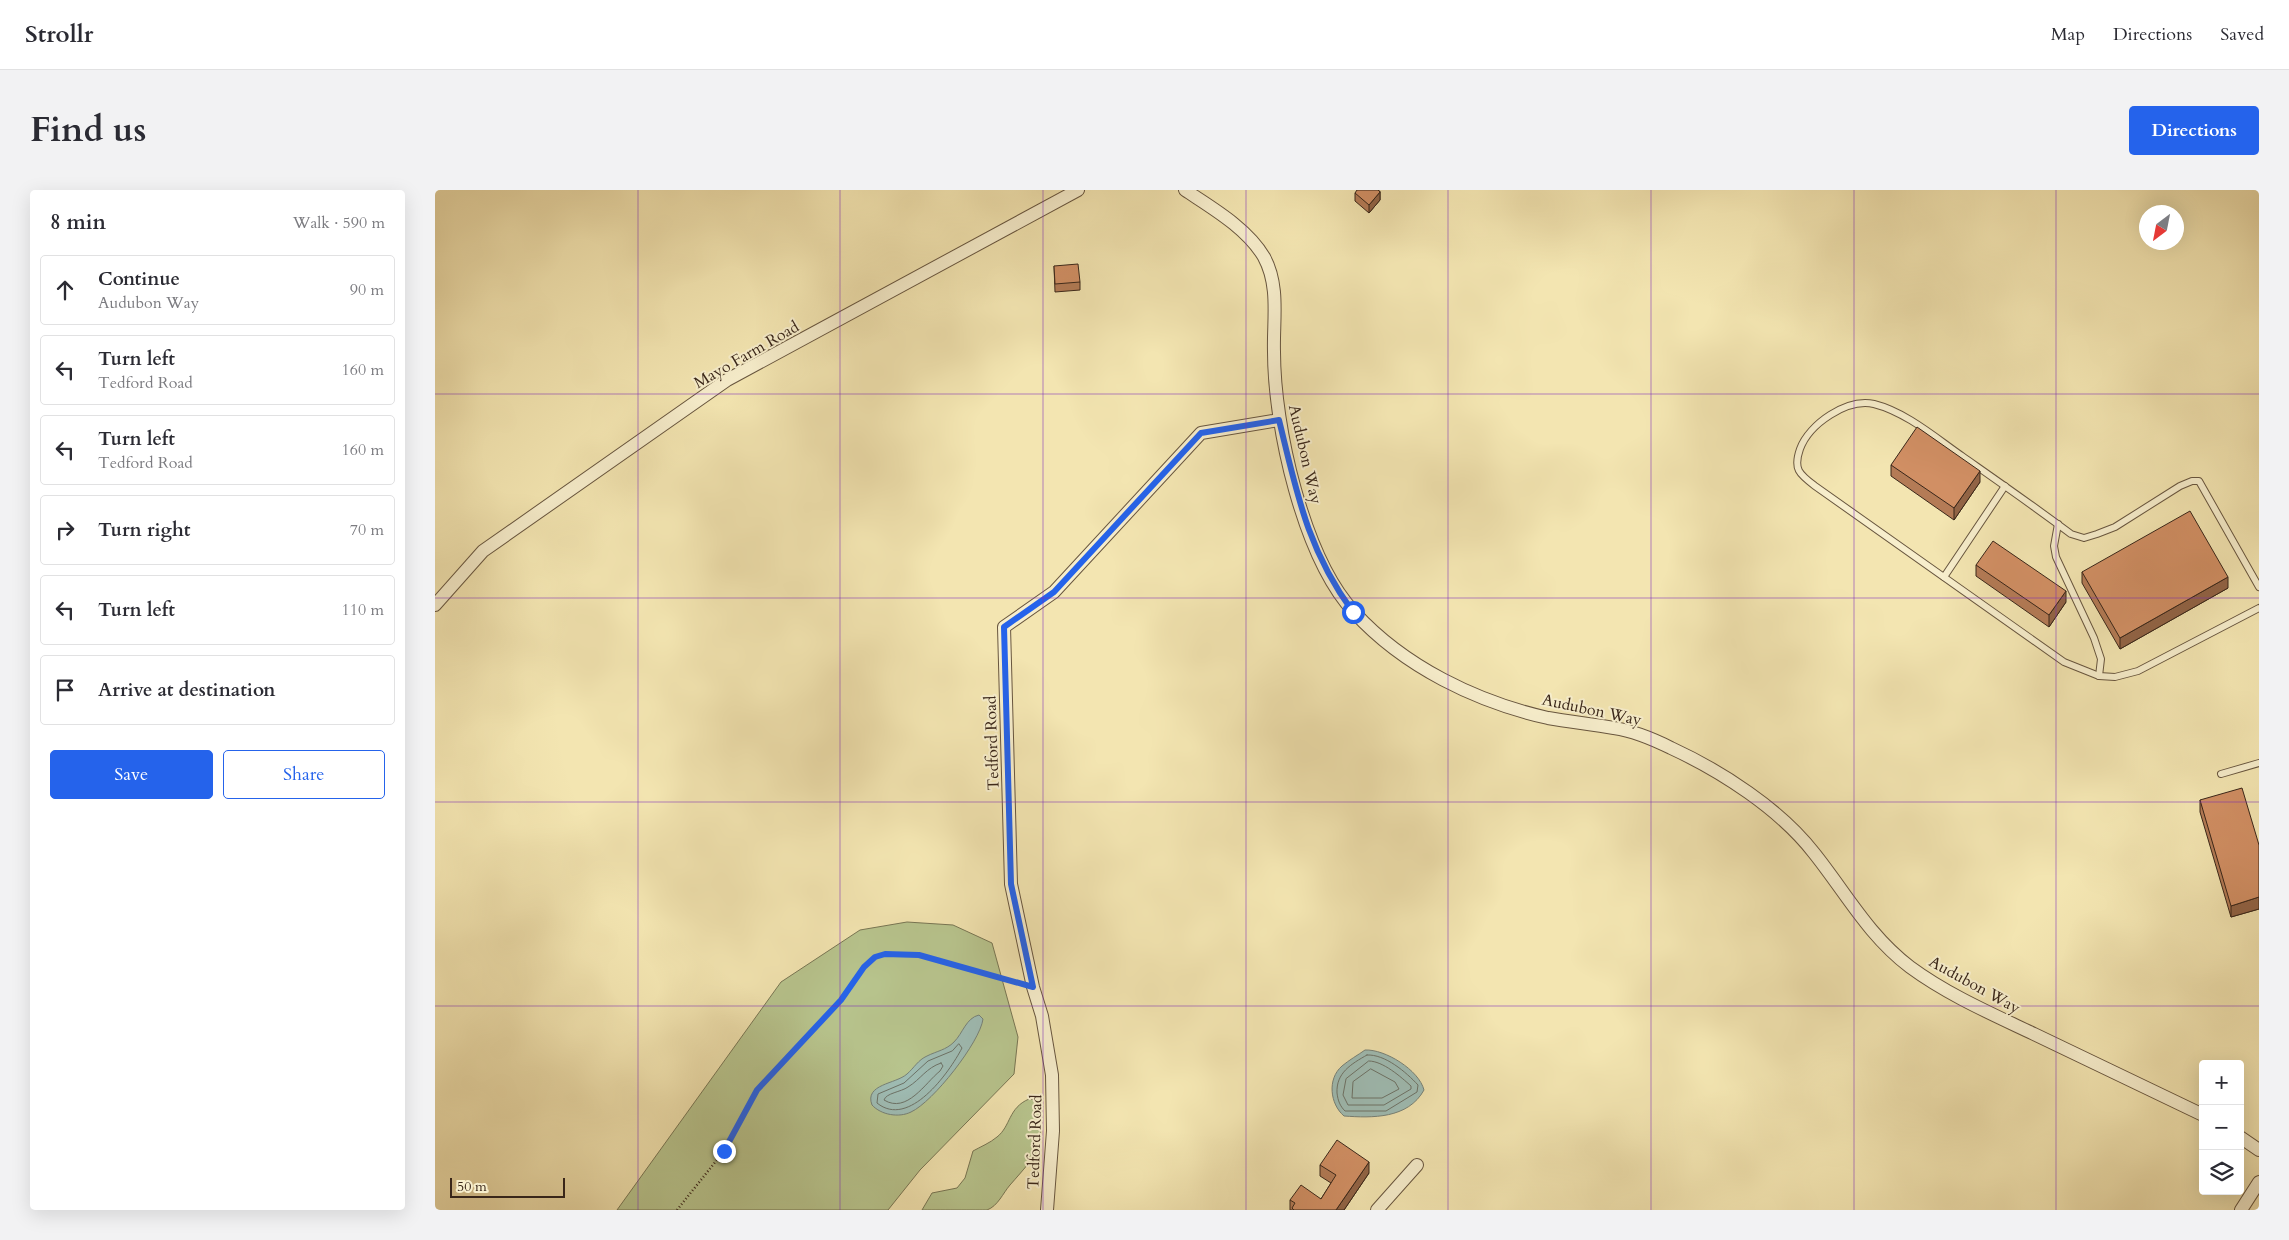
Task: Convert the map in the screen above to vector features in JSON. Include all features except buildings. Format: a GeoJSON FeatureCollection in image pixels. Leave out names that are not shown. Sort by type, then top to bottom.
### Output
{"type":"FeatureCollection","features":[{"type":"Feature","properties":{"kind":"street","name":"Mayo Farm Road"},"geometry":{"type":"LineString","coordinates":[[435,605],[483,550],[727,380],[1078,190]]}},
{"type":"Feature","properties":{"kind":"street","name":"Audubon Way"},"geometry":{"type":"LineString","coordinates":[[1185,190],[1251,238],[1265,259],[1271,278],[1276,310],[1273,353],[1279,420],[1305,523],[1333,585],[1353,612],[1391,647],[1443,680],[1467,692],[1546,717],[1636,733],[1672,748],[1729,780],[1795,831],[1814,852],[1857,915],[1893,953],[1911,968],[1960,999],[2199,1114]]}},
{"type":"Feature","properties":{"kind":"street","name":"Tedford Road"},"geometry":{"type":"LineString","coordinates":[[1047,1210],[1053,1131],[1052,1075],[1042,1016],[1033,987],[1011,884],[1004,627],[1054,592],[1201,433],[1279,420]]}},
{"type":"Feature","properties":{"kind":"street"},"geometry":{"type":"LineString","coordinates":[[2244,1140],[2259,1150]]}},
{"type":"Feature","properties":{"kind":"street"},"geometry":{"type":"LineString","coordinates":[[1377,1210],[1417,1164]]}},
{"type":"Feature","properties":{"kind":"street"},"geometry":{"type":"LineString","coordinates":[[2241,1210],[2259,1182]]}},
{"type":"Feature","properties":{"kind":"lane"},"geometry":{"type":"LineString","coordinates":[[2259,587],[2199,481],[2192,481],[2180,486],[2115,527],[2084,538],[2071,534],[1926,431],[1890,410],[1874,404],[1852,405],[1836,412],[1816,427],[1802,444],[1797,468],[1802,476],[2064,662],[2099,676],[2115,676],[2138,671],[2259,608]]}},
{"type":"Feature","properties":{"kind":"lane"},"geometry":{"type":"LineString","coordinates":[[1944,577],[2005,486]]}},
{"type":"Feature","properties":{"kind":"lane"},"geometry":{"type":"LineString","coordinates":[[2058,524],[2054,546],[2056,557],[2094,638],[2101,659],[2099,676]]}},
{"type":"Feature","properties":{"kind":"lane"},"geometry":{"type":"LineString","coordinates":[[2221,774],[2258,765]]}},
{"type":"Feature","properties":{"kind":"path"},"geometry":{"type":"LineString","coordinates":[[677,1210],[724,1151],[757,1090],[841,1000],[864,967],[875,957],[885,954],[919,955],[1033,987]]}},
{"type":"Feature","properties":{"kind":"green space"},"geometry":{"type":"Polygon","coordinates":[[[907,922],[953,925],[992,943],[1018,1037],[1014,1074],[920,1170],[888,1210],[617,1210],[781,982],[860,930],[907,922]]]}},
{"type":"Feature","properties":{"kind":"green space"},"geometry":{"type":"Polygon","coordinates":[[[1029,1099],[1035,1100],[1039,1115],[1041,1128],[1038,1147],[1028,1165],[997,1202],[987,1210],[922,1210],[932,1193],[957,1188],[965,1178],[973,1151],[1002,1133],[1013,1112],[1029,1099]]]}},
{"type":"Feature","properties":{"kind":"water"},"geometry":{"type":"Polygon","coordinates":[[[979,1015],[983,1019],[980,1029],[965,1056],[943,1084],[920,1106],[906,1114],[896,1115],[880,1111],[872,1105],[871,1098],[877,1089],[907,1074],[924,1058],[951,1045],[968,1022],[979,1015]]]}},
{"type":"Feature","properties":{"kind":"water"},"geometry":{"type":"Polygon","coordinates":[[[1365,1050],[1382,1053],[1408,1068],[1421,1082],[1424,1090],[1417,1100],[1409,1107],[1389,1115],[1344,1116],[1339,1111],[1333,1098],[1332,1084],[1337,1071],[1365,1050]]]}},
{"type":"Feature","properties":{"kind":"route"},"geometry":{"type":"LineString","coordinates":[[724,1151],[757,1090],[841,1000],[864,967],[875,957],[885,954],[919,955],[969,971],[1033,987],[1019,929],[1011,884],[1004,627],[1054,592],[1201,433],[1279,420],[1305,523],[1333,585],[1353,612]]}}]}
